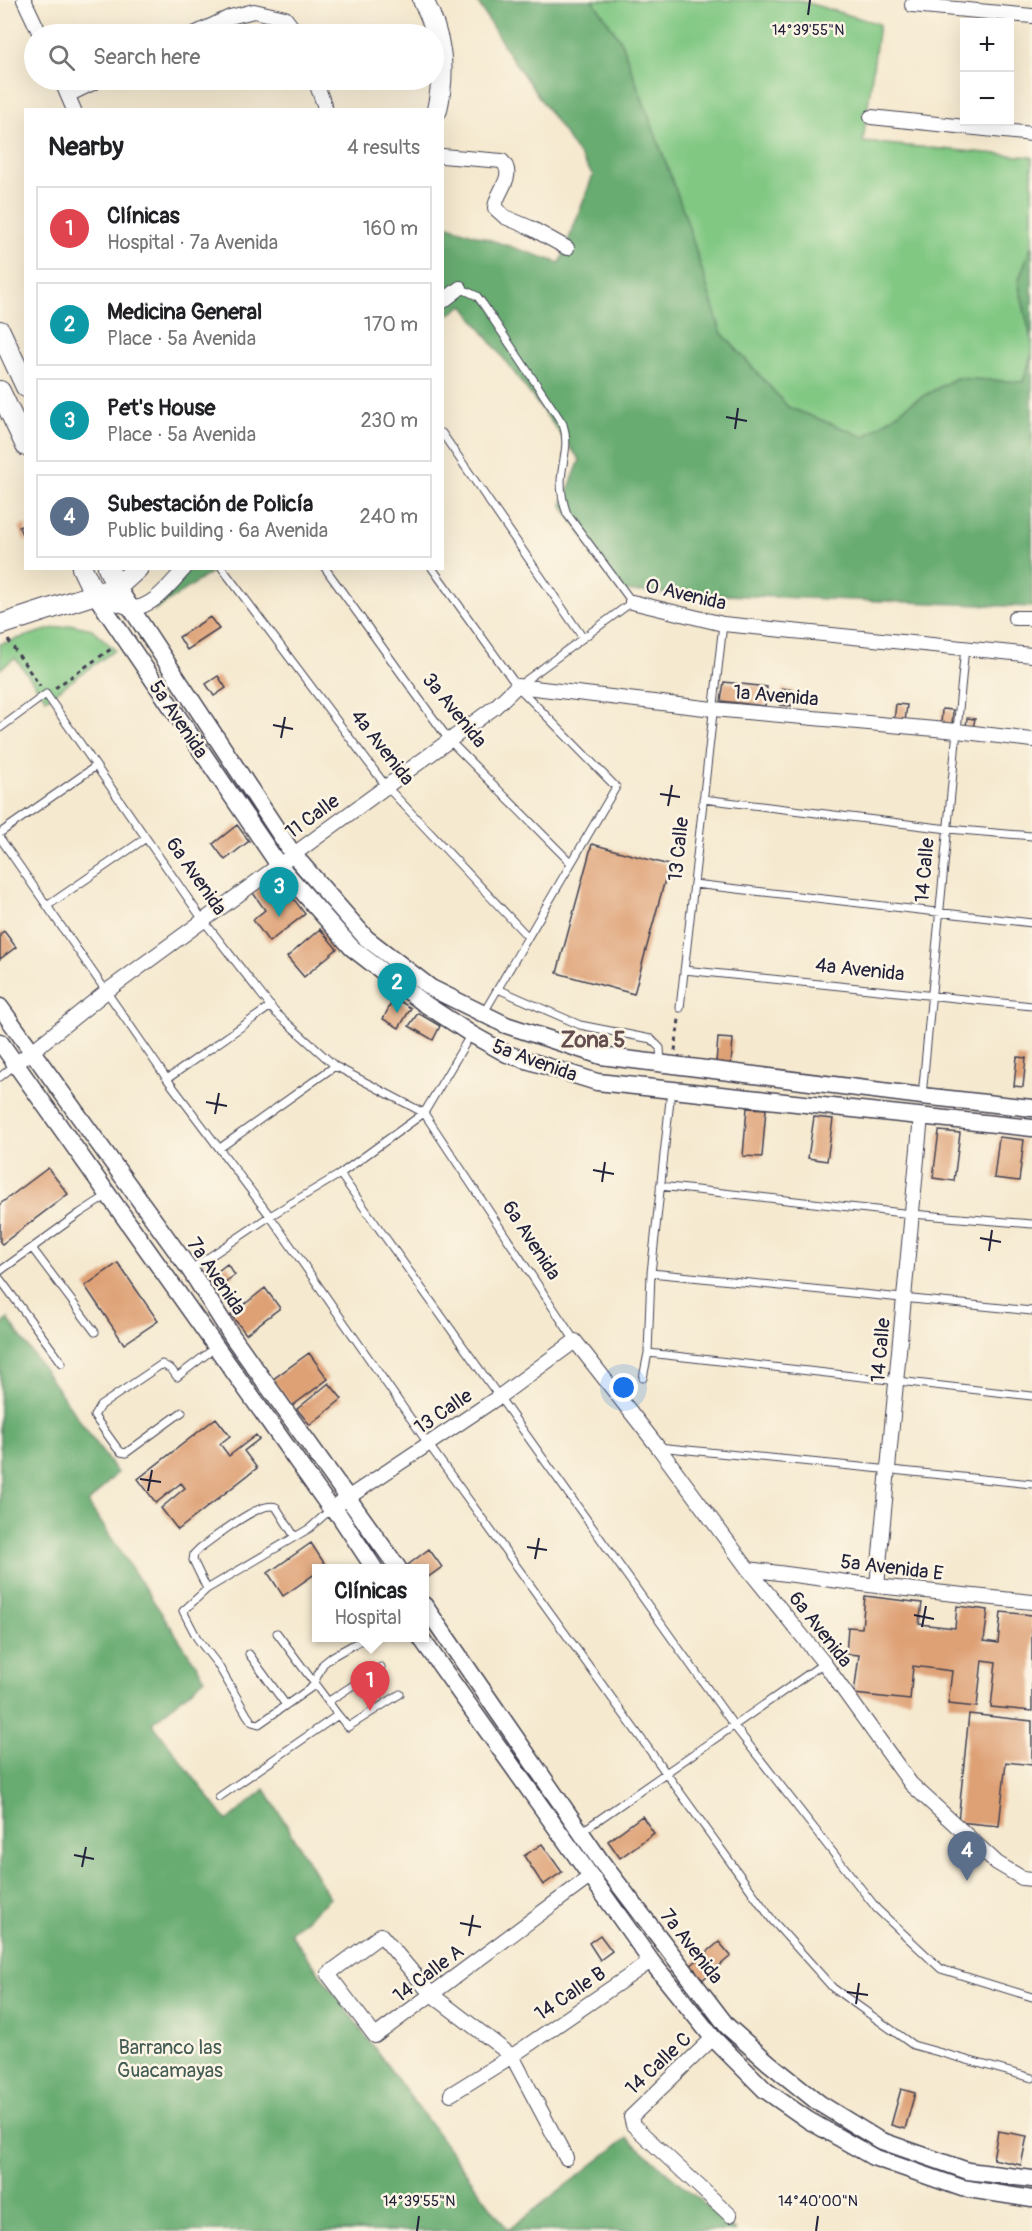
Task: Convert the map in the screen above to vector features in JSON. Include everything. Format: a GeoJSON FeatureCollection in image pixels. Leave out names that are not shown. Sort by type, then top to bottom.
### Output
{"type":"FeatureCollection","features":[{"type":"Feature","properties":{"kind":"main road"},"geometry":{"type":"LineString","coordinates":[[423,0],[435,24]]}},
{"type":"Feature","properties":{"kind":"main road"},"geometry":{"type":"LineString","coordinates":[[437,108],[441,90]]}},
{"type":"Feature","properties":{"kind":"main road"},"geometry":{"type":"LineString","coordinates":[[0,331],[24,384]]}},
{"type":"Feature","properties":{"kind":"main road"},"geometry":{"type":"LineString","coordinates":[[24,389],[2,395],[24,442]]}},
{"type":"Feature","properties":{"kind":"main road","name":"5a Avenida"},"geometry":{"type":"LineString","coordinates":[[83,570],[94,593]]}},
{"type":"Feature","properties":{"kind":"main road","name":"5a Avenida"},"geometry":{"type":"LineString","coordinates":[[109,570],[117,587]]}},
{"type":"Feature","properties":{"kind":"main road"},"geometry":{"type":"LineString","coordinates":[[3,632],[94,593],[117,587],[136,570]]}},
{"type":"Feature","properties":{"kind":"street"},"geometry":{"type":"LineString","coordinates":[[24,0],[35,24]]}},
{"type":"Feature","properties":{"kind":"street"},"geometry":{"type":"LineString","coordinates":[[912,4],[1032,16]]}},
{"type":"Feature","properties":{"kind":"street"},"geometry":{"type":"LineString","coordinates":[[215,24],[230,17],[254,11],[285,18],[290,24]]}},
{"type":"Feature","properties":{"kind":"street"},"geometry":{"type":"LineString","coordinates":[[66,90],[73,108]]}},
{"type":"Feature","properties":{"kind":"street"},"geometry":{"type":"LineString","coordinates":[[68,95],[78,90]]}},
{"type":"Feature","properties":{"kind":"street"},"geometry":{"type":"LineString","coordinates":[[319,90],[325,108]]}},
{"type":"Feature","properties":{"kind":"street"},"geometry":{"type":"LineString","coordinates":[[871,117],[1032,134]]}},
{"type":"Feature","properties":{"kind":"street"},"geometry":{"type":"LineString","coordinates":[[444,156],[502,161],[508,167],[509,175],[495,199],[495,208],[505,217],[567,248]]}},
{"type":"Feature","properties":{"kind":"street"},"geometry":{"type":"LineString","coordinates":[[444,300],[460,288]]}},
{"type":"Feature","properties":{"kind":"street"},"geometry":{"type":"LineString","coordinates":[[94,593],[131,608],[144,605],[160,595],[183,570]]}},
{"type":"Feature","properties":{"kind":"street","name":"5a Avenida"},"geometry":{"type":"LineString","coordinates":[[117,587],[293,854],[366,938],[431,988],[506,1025],[601,1056],[922,1096],[1032,1107]]}},
{"type":"Feature","properties":{"kind":"street","name":"5a Avenida"},"geometry":{"type":"LineString","coordinates":[[94,593],[279,865],[352,948],[422,1002],[471,1034],[507,1054],[597,1082],[1032,1128]]}},
{"type":"Feature","properties":{"kind":"street","name":"0 Avenida"},"geometry":{"type":"LineString","coordinates":[[632,602],[723,624],[1032,655]]}},
{"type":"Feature","properties":{"kind":"street"},"geometry":{"type":"LineString","coordinates":[[1015,618],[1032,618]]}},
{"type":"Feature","properties":{"kind":"street","name":"11 Calle"},"geometry":{"type":"LineString","coordinates":[[16,1064],[107,991],[495,707],[517,686]]}},
{"type":"Feature","properties":{"kind":"street","name":"1a Avenida"},"geometry":{"type":"LineString","coordinates":[[517,686],[713,709],[1032,740]]}},
{"type":"Feature","properties":{"kind":"street","name":"7a Avenida"},"geometry":{"type":"LineString","coordinates":[[0,1007],[190,1270],[232,1336],[395,1564]]}},
{"type":"Feature","properties":{"kind":"street","name":"7a Avenida"},"geometry":{"type":"LineString","coordinates":[[0,1042],[331,1509],[339,1515],[371,1564]]}},
{"type":"Feature","properties":{"kind":"street","name":"14 Calle"},"geometry":{"type":"LineString","coordinates":[[878,1586],[921,1116]]}},
{"type":"Feature","properties":{"kind":"street"},"geometry":{"type":"LineString","coordinates":[[216,1347],[232,1336]]}},
{"type":"Feature","properties":{"kind":"street","name":"13 Calle"},"geometry":{"type":"LineString","coordinates":[[331,1509],[429,1445],[575,1341]]}},
{"type":"Feature","properties":{"kind":"street","name":"6a Avenida"},"geometry":{"type":"LineString","coordinates":[[575,1341],[658,1447],[748,1569],[824,1663],[911,1784],[997,1863],[1022,1878],[1032,1879]]}},
{"type":"Feature","properties":{"kind":"street","name":"5a Avenida E"},"geometry":{"type":"LineString","coordinates":[[748,1569],[878,1586],[1032,1602]]}},
{"type":"Feature","properties":{"kind":"street","name":"7a Avenida"},"geometry":{"type":"LineString","coordinates":[[429,1612],[600,1860],[727,2026],[819,2103],[879,2140],[968,2171],[1032,2179]]}},
{"type":"Feature","properties":{"kind":"street","name":"7a Avenida"},"geometry":{"type":"LineString","coordinates":[[424,1642],[651,1961],[713,2038],[765,2090],[808,2120],[873,2157],[962,2188],[1032,2199]]}},
{"type":"Feature","properties":{"kind":"street","name":"14 Calle A"},"geometry":{"type":"LineString","coordinates":[[431,1994],[381,1935],[327,1974],[375,2036],[591,1876]]}},
{"type":"Feature","properties":{"kind":"street","name":"14 Calle B"},"geometry":{"type":"LineString","coordinates":[[451,2094],[512,2056],[651,1961]]}},
{"type":"Feature","properties":{"kind":"street"},"geometry":{"type":"LineString","coordinates":[[431,1994],[512,2056],[566,2158]]}},
{"type":"Feature","properties":{"kind":"street","name":"14 Calle C"},"geometry":{"type":"LineString","coordinates":[[713,2038],[631,2117],[633,2125],[730,2215]]}},
{"type":"Feature","properties":{"kind":"lane","name":"0 Avenida"},"geometry":{"type":"LineString","coordinates":[[460,288],[483,303],[563,424],[567,436],[561,481],[567,514],[632,602]]}},
{"type":"Feature","properties":{"kind":"lane"},"geometry":{"type":"LineString","coordinates":[[444,436],[583,638]]}},
{"type":"Feature","properties":{"kind":"lane","name":"4a Avenida"},"geometry":{"type":"LineString","coordinates":[[224,570],[386,786],[528,937]]}},
{"type":"Feature","properties":{"kind":"lane","name":"3a Avenida"},"geometry":{"type":"LineString","coordinates":[[326,570],[450,740],[571,863]]}},
{"type":"Feature","properties":{"kind":"lane"},"geometry":{"type":"LineString","coordinates":[[433,570],[517,686],[616,787],[483,1014]]}},
{"type":"Feature","properties":{"kind":"lane","name":"11 Calle"},"geometry":{"type":"LineString","coordinates":[[517,686],[632,602]]}},
{"type":"Feature","properties":{"kind":"lane","name":"13 Calle"},"geometry":{"type":"LineString","coordinates":[[680,1008],[723,624]]}},
{"type":"Feature","properties":{"kind":"lane","name":"14 Calle"},"geometry":{"type":"LineString","coordinates":[[922,1096],[965,647]]}},
{"type":"Feature","properties":{"kind":"lane"},"geometry":{"type":"LineString","coordinates":[[0,728],[46,694]]}},
{"type":"Feature","properties":{"kind":"lane","name":"6a Avenida"},"geometry":{"type":"LineString","coordinates":[[46,694],[203,920],[271,1006],[334,1066],[424,1113],[575,1341]]}},
{"type":"Feature","properties":{"kind":"lane"},"geometry":{"type":"LineString","coordinates":[[96,765],[0,836],[167,1079],[270,1216],[429,1445],[773,1921],[833,1988],[913,2045],[1032,2078]]}},
{"type":"Feature","properties":{"kind":"lane"},"geometry":{"type":"LineString","coordinates":[[703,799],[1032,836]]}},
{"type":"Feature","properties":{"kind":"lane"},"geometry":{"type":"LineString","coordinates":[[48,906],[146,838]]}},
{"type":"Feature","properties":{"kind":"lane"},"geometry":{"type":"LineString","coordinates":[[694,884],[1032,923]]}},
{"type":"Feature","properties":{"kind":"lane","name":"4a Avenida"},"geometry":{"type":"LineString","coordinates":[[684,970],[1032,1006]]}},
{"type":"Feature","properties":{"kind":"lane"},"geometry":{"type":"LineString","coordinates":[[498,988],[580,1025],[651,1040],[657,1043],[667,1064]]}},
{"type":"Feature","properties":{"kind":"lane"},"geometry":{"type":"LineString","coordinates":[[167,1079],[271,1006]]}},
{"type":"Feature","properties":{"kind":"lane"},"geometry":{"type":"LineString","coordinates":[[190,1270],[270,1216],[340,1174],[424,1113],[471,1034]]}},
{"type":"Feature","properties":{"kind":"lane"},"geometry":{"type":"LineString","coordinates":[[0,1077],[16,1064]]}},
{"type":"Feature","properties":{"kind":"lane"},"geometry":{"type":"LineString","coordinates":[[219,1148],[334,1066]]}},
{"type":"Feature","properties":{"kind":"lane"},"geometry":{"type":"LineString","coordinates":[[643,1378],[648,1353],[651,1274],[671,1091]]}},
{"type":"Feature","properties":{"kind":"lane"},"geometry":{"type":"LineString","coordinates":[[340,1174],[735,1727],[877,1909],[941,1969],[1032,1997]]}},
{"type":"Feature","properties":{"kind":"lane"},"geometry":{"type":"LineString","coordinates":[[660,1186],[912,1214],[1032,1224]]}},
{"type":"Feature","properties":{"kind":"lane"},"geometry":{"type":"LineString","coordinates":[[0,1271],[108,1195]]}},
{"type":"Feature","properties":{"kind":"lane"},"geometry":{"type":"LineString","coordinates":[[32,1248],[95,1332]]}},
{"type":"Feature","properties":{"kind":"lane"},"geometry":{"type":"LineString","coordinates":[[651,1274],[1032,1311]]}},
{"type":"Feature","properties":{"kind":"lane"},"geometry":{"type":"LineString","coordinates":[[0,1279],[62,1363]]}},
{"type":"Feature","properties":{"kind":"lane"},"geometry":{"type":"LineString","coordinates":[[182,1412],[126,1453],[117,1448],[94,1416],[100,1407],[162,1364],[172,1370],[177,1377],[216,1347]]}},
{"type":"Feature","properties":{"kind":"lane"},"geometry":{"type":"LineString","coordinates":[[648,1353],[1032,1396]]}},
{"type":"Feature","properties":{"kind":"lane"},"geometry":{"type":"LineString","coordinates":[[658,1447],[1032,1484]]}},
{"type":"Feature","properties":{"kind":"lane"},"geometry":{"type":"LineString","coordinates":[[207,1589],[192,1560],[194,1554],[263,1507],[271,1505],[276,1507],[295,1537]]}},
{"type":"Feature","properties":{"kind":"lane"},"geometry":{"type":"LineString","coordinates":[[331,1509],[310,1528],[207,1589],[183,1611],[197,1638],[218,1665],[247,1715],[252,1722],[259,1724],[312,1687],[323,1665],[333,1656],[358,1642]]}},
{"type":"Feature","properties":{"kind":"lane"},"geometry":{"type":"LineString","coordinates":[[277,1633],[348,1727],[400,1694]]}},
{"type":"Feature","properties":{"kind":"lane"},"geometry":{"type":"LineString","coordinates":[[249,1654],[286,1705]]}},
{"type":"Feature","properties":{"kind":"lane"},"geometry":{"type":"LineString","coordinates":[[581,1832],[824,1663]]}},
{"type":"Feature","properties":{"kind":"lane"},"geometry":{"type":"LineString","coordinates":[[329,1701],[381,1667]]}},
{"type":"Feature","properties":{"kind":"lane"},"geometry":{"type":"LineString","coordinates":[[219,1797],[339,1715]]}},
{"type":"Feature","properties":{"kind":"path"},"geometry":{"type":"LineString","coordinates":[[3,632],[46,694],[125,639]]}},
{"type":"Feature","properties":{"kind":"path"},"geometry":{"type":"LineString","coordinates":[[667,1064],[678,1027]]}},
{"type":"Feature","properties":{"kind":"green space"},"geometry":{"type":"Polygon","coordinates":[[[476,0],[593,0],[621,41],[685,215],[721,332],[788,407],[865,437],[913,402],[956,378],[1023,382],[1032,354],[1032,607],[620,591],[562,505],[580,460],[463,305],[444,318],[444,224],[560,263],[593,175],[509,54],[476,0]]]}},
{"type":"Feature","properties":{"kind":"green space"},"geometry":{"type":"Polygon","coordinates":[[[593,0],[798,0],[879,24],[863,142],[1032,157],[1032,244],[1018,282],[1032,343],[1032,354],[1023,382],[956,378],[913,402],[864,437],[788,407],[721,332],[685,215],[621,41],[593,0]]]}},
{"type":"Feature","properties":{"kind":"green space"},"geometry":{"type":"Polygon","coordinates":[[[1032,244],[1032,343],[1018,282],[1032,244]]]}},
{"type":"Feature","properties":{"kind":"green space"},"geometry":{"type":"Polygon","coordinates":[[[172,570],[213,570],[213,571],[154,611],[172,570]]]}},
{"type":"Feature","properties":{"kind":"green space"},"geometry":{"type":"Polygon","coordinates":[[[73,625],[92,629],[115,650],[46,699],[15,658],[0,669],[0,644],[50,629],[73,625]]]}},
{"type":"Feature","properties":{"kind":"green space","name":"Barranco las Guacamayas"},"geometry":{"type":"Polygon","coordinates":[[[8,1319],[117,1473],[88,1503],[205,1678],[152,1723],[227,1821],[265,1789],[330,1898],[290,1933],[508,2230],[627,2138],[736,2231],[0,2231],[0,1327],[8,1319]]]}},
{"type":"Feature","properties":{"kind":"building"},"geometry":{"type":"Polygon","coordinates":[[[24,525],[24,540],[19,527],[24,525]]]}},
{"type":"Feature","properties":{"kind":"building"},"geometry":{"type":"Polygon","coordinates":[[[210,617],[219,629],[187,650],[179,637],[210,617]]]}},
{"type":"Feature","properties":{"kind":"building"},"geometry":{"type":"Polygon","coordinates":[[[218,676],[226,688],[214,696],[206,684],[218,676]]]}},
{"type":"Feature","properties":{"kind":"building"},"geometry":{"type":"Polygon","coordinates":[[[724,682],[767,687],[765,706],[721,701],[724,682]]]}},
{"type":"Feature","properties":{"kind":"building"},"geometry":{"type":"Polygon","coordinates":[[[782,688],[793,690],[791,706],[780,705],[782,688]]]}},
{"type":"Feature","properties":{"kind":"building"},"geometry":{"type":"Polygon","coordinates":[[[896,704],[907,705],[905,722],[894,721],[896,704]]]}},
{"type":"Feature","properties":{"kind":"building"},"geometry":{"type":"Polygon","coordinates":[[[942,709],[953,710],[952,726],[941,725],[942,709]]]}},
{"type":"Feature","properties":{"kind":"building"},"geometry":{"type":"Polygon","coordinates":[[[967,718],[975,719],[973,728],[966,727],[967,718]]]}},
{"type":"Feature","properties":{"kind":"building"},"geometry":{"type":"Polygon","coordinates":[[[237,825],[249,841],[225,860],[213,844],[237,825]]]}},
{"type":"Feature","properties":{"kind":"building"},"geometry":{"type":"Polygon","coordinates":[[[592,844],[669,865],[634,994],[557,973],[592,844]]]}},
{"type":"Feature","properties":{"kind":"building"},"geometry":{"type":"Polygon","coordinates":[[[269,880],[277,891],[284,886],[305,914],[269,942],[253,920],[265,910],[253,893],[269,880]]]}},
{"type":"Feature","properties":{"kind":"building"},"geometry":{"type":"Polygon","coordinates":[[[320,929],[337,949],[304,977],[287,957],[320,929]]]}},
{"type":"Feature","properties":{"kind":"building"},"geometry":{"type":"Polygon","coordinates":[[[4,931],[16,947],[0,959],[0,934],[4,931]]]}},
{"type":"Feature","properties":{"kind":"building"},"geometry":{"type":"Polygon","coordinates":[[[394,998],[411,1008],[399,1028],[383,1019],[394,998]]]}},
{"type":"Feature","properties":{"kind":"building"},"geometry":{"type":"Polygon","coordinates":[[[418,1013],[440,1026],[433,1040],[409,1026],[418,1013]]]}},
{"type":"Feature","properties":{"kind":"building"},"geometry":{"type":"Polygon","coordinates":[[[718,1038],[733,1039],[731,1065],[716,1063],[718,1038]]]}},
{"type":"Feature","properties":{"kind":"building"},"geometry":{"type":"Polygon","coordinates":[[[1017,1057],[1026,1058],[1023,1087],[1014,1086],[1017,1057]]]}},
{"type":"Feature","properties":{"kind":"building"},"geometry":{"type":"Polygon","coordinates":[[[747,1108],[766,1109],[762,1157],[743,1156],[747,1108]]]}},
{"type":"Feature","properties":{"kind":"building"},"geometry":{"type":"Polygon","coordinates":[[[814,1117],[833,1119],[827,1161],[808,1158],[814,1117]]]}},
{"type":"Feature","properties":{"kind":"building"},"geometry":{"type":"Polygon","coordinates":[[[939,1131],[960,1133],[954,1181],[933,1178],[939,1131]]]}},
{"type":"Feature","properties":{"kind":"building"},"geometry":{"type":"Polygon","coordinates":[[[999,1137],[1024,1140],[1019,1181],[994,1178],[999,1137]]]}},
{"type":"Feature","properties":{"kind":"building"},"geometry":{"type":"Polygon","coordinates":[[[48,1168],[68,1194],[2,1244],[0,1242],[0,1204],[48,1168]]]}},
{"type":"Feature","properties":{"kind":"building"},"geometry":{"type":"Polygon","coordinates":[[[118,1263],[158,1321],[124,1344],[85,1286],[118,1263]]]}},
{"type":"Feature","properties":{"kind":"building"},"geometry":{"type":"Polygon","coordinates":[[[227,1264],[235,1275],[212,1291],[205,1281],[227,1264]]]}},
{"type":"Feature","properties":{"kind":"building"},"geometry":{"type":"Polygon","coordinates":[[[265,1288],[280,1308],[246,1334],[231,1315],[265,1288]]]}},
{"type":"Feature","properties":{"kind":"building"},"geometry":{"type":"Polygon","coordinates":[[[309,1353],[328,1379],[292,1406],[272,1380],[309,1353]]]}},
{"type":"Feature","properties":{"kind":"building"},"geometry":{"type":"Polygon","coordinates":[[[329,1383],[342,1399],[310,1425],[297,1409],[329,1383]]]}},
{"type":"Feature","properties":{"kind":"building"},"geometry":{"type":"Polygon","coordinates":[[[216,1418],[230,1436],[220,1444],[229,1456],[256,1435],[259,1439],[244,1451],[257,1468],[178,1530],[161,1508],[185,1488],[181,1483],[156,1503],[138,1479],[216,1418]]]}},
{"type":"Feature","properties":{"kind":"building"},"geometry":{"type":"Polygon","coordinates":[[[311,1543],[325,1564],[312,1564],[312,1576],[283,1596],[268,1573],[311,1543]]]}},
{"type":"Feature","properties":{"kind":"building"},"geometry":{"type":"Polygon","coordinates":[[[429,1549],[442,1567],[429,1576],[429,1564],[409,1564],[429,1549]]]}},
{"type":"Feature","properties":{"kind":"building"},"geometry":{"type":"Polygon","coordinates":[[[865,1596],[922,1603],[919,1624],[955,1628],[957,1606],[988,1610],[984,1641],[998,1643],[1001,1612],[1032,1615],[1032,1711],[991,1707],[996,1662],[982,1660],[977,1707],[948,1704],[952,1671],[913,1666],[910,1700],[854,1694],[859,1655],[846,1654],[848,1627],[862,1628],[865,1596]]]}},
{"type":"Feature","properties":{"kind":"building"},"geometry":{"type":"Polygon","coordinates":[[[969,1714],[1032,1721],[1032,1765],[1006,1762],[999,1826],[958,1822],[969,1714]]]}},
{"type":"Feature","properties":{"kind":"building"},"geometry":{"type":"Polygon","coordinates":[[[642,1816],[654,1833],[620,1858],[608,1841],[642,1816]]]}},
{"type":"Feature","properties":{"kind":"building"},"geometry":{"type":"Polygon","coordinates":[[[542,1844],[562,1872],[543,1885],[524,1856],[542,1844]]]}},
{"type":"Feature","properties":{"kind":"building"},"geometry":{"type":"Polygon","coordinates":[[[600,1935],[612,1951],[600,1960],[589,1943],[600,1935]]]}},
{"type":"Feature","properties":{"kind":"building"},"geometry":{"type":"Polygon","coordinates":[[[719,1942],[731,1956],[701,1981],[689,1967],[719,1942]]]}},
{"type":"Feature","properties":{"kind":"building"},"geometry":{"type":"Polygon","coordinates":[[[901,2089],[915,2093],[905,2129],[891,2125],[901,2089]]]}},
{"type":"Feature","properties":{"kind":"building"},"geometry":{"type":"Polygon","coordinates":[[[998,2131],[1027,2136],[1021,2165],[993,2159],[998,2131]]]}},
{"type":"Feature","properties":{"kind":"place","name":"Pet's House"},"geometry":{"type":"Point","coordinates":[279,917]}},
{"type":"Feature","properties":{"kind":"place","name":"Medicina General"},"geometry":{"type":"Point","coordinates":[397,1013]}},
{"type":"Feature","properties":{"kind":"place","name":"Clínicas"},"geometry":{"type":"Point","coordinates":[370,1711]}},
{"type":"Feature","properties":{"kind":"place","name":"Subestación de Policía"},"geometry":{"type":"Point","coordinates":[967,1881]}},
{"type":"Feature","properties":{"kind":"district","name":"Zona 5"},"geometry":{"type":"Point","coordinates":[593,1039]}}]}
